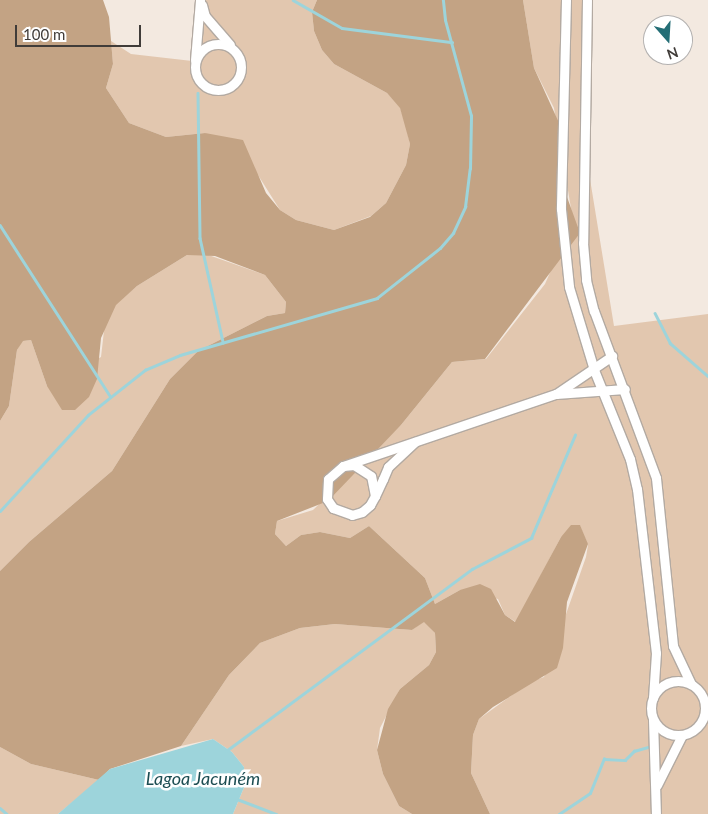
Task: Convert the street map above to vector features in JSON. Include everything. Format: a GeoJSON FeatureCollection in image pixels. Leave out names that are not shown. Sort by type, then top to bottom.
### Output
{"type":"FeatureCollection","features":[{"type":"Feature","properties":{"kind":"street"},"geometry":{"type":"LineString","coordinates":[[200,0],[205,16],[238,55],[241,74],[229,89],[210,90],[196,76],[194,66],[200,0]]}},
{"type":"Feature","properties":{"kind":"street"},"geometry":{"type":"LineString","coordinates":[[566,0],[561,209],[569,287],[601,393],[630,459],[636,489],[656,653],[653,698],[656,814]]}},
{"type":"Feature","properties":{"kind":"street"},"geometry":{"type":"LineString","coordinates":[[587,0],[583,243],[594,311],[625,389],[656,478],[673,646],[691,684],[708,699]]}},
{"type":"Feature","properties":{"kind":"street"},"geometry":{"type":"LineString","coordinates":[[194,66],[204,49],[212,44],[232,48]]}},
{"type":"Feature","properties":{"kind":"street"},"geometry":{"type":"LineString","coordinates":[[417,440],[388,467],[370,505],[357,513],[342,513],[333,508],[327,500],[326,484],[334,471],[343,466],[417,440],[556,394],[612,356]]}},
{"type":"Feature","properties":{"kind":"street"},"geometry":{"type":"LineString","coordinates":[[556,394],[601,393],[625,389]]}},
{"type":"Feature","properties":{"kind":"street"},"geometry":{"type":"LineString","coordinates":[[343,466],[354,465],[368,472],[375,485],[375,496]]}},
{"type":"Feature","properties":{"kind":"street"},"geometry":{"type":"LineString","coordinates":[[653,698],[669,682],[691,684]]}},
{"type":"Feature","properties":{"kind":"street"},"geometry":{"type":"LineString","coordinates":[[692,731],[705,713],[700,691]]}},
{"type":"Feature","properties":{"kind":"street"},"geometry":{"type":"LineString","coordinates":[[653,720],[670,734],[682,735],[708,722]]}},
{"type":"Feature","properties":{"kind":"street"},"geometry":{"type":"LineString","coordinates":[[655,790],[672,747],[682,735]]}},
{"type":"Feature","properties":{"kind":"shaded area"},"geometry":{"type":"Polygon","coordinates":[[[0,0],[103,0],[109,17],[113,64],[106,88],[129,123],[166,137],[205,133],[243,140],[266,193],[280,210],[296,220],[334,230],[370,217],[386,203],[406,165],[410,144],[400,108],[387,93],[334,64],[322,50],[314,31],[312,12],[317,0],[523,0],[534,68],[560,125],[567,197],[580,233],[485,359],[452,362],[401,425],[328,501],[277,521],[275,534],[286,546],[301,535],[320,532],[350,538],[369,526],[425,578],[435,604],[460,590],[480,584],[491,589],[505,615],[515,622],[561,537],[571,525],[580,525],[588,544],[567,602],[563,648],[557,668],[493,707],[479,719],[473,735],[471,773],[490,814],[412,814],[399,806],[383,774],[377,750],[388,709],[400,689],[429,665],[436,652],[435,633],[424,622],[412,630],[335,624],[300,628],[260,643],[229,675],[181,746],[110,769],[99,780],[31,764],[0,747],[0,571],[29,542],[112,471],[170,379],[198,351],[267,316],[285,313],[286,302],[265,275],[215,256],[187,255],[137,286],[116,305],[101,338],[97,379],[89,397],[75,410],[62,410],[47,386],[31,340],[23,341],[17,350],[9,406],[0,421],[0,0]]]}},
{"type":"Feature","properties":{"kind":"shaded area"},"geometry":{"type":"Polygon","coordinates":[[[198,0],[317,0],[312,12],[314,31],[322,50],[334,64],[387,93],[400,107],[406,126],[410,144],[406,165],[386,203],[371,216],[334,230],[296,220],[280,210],[258,175],[205,133],[166,137],[129,123],[106,88],[113,64],[111,41],[131,54],[201,62],[198,0]]]}},
{"type":"Feature","properties":{"kind":"shaded area"},"geometry":{"type":"Polygon","coordinates":[[[523,0],[587,0],[590,179],[614,326],[708,314],[708,814],[490,814],[471,773],[473,735],[479,719],[530,682],[544,677],[586,557],[588,545],[580,526],[561,537],[516,622],[505,615],[498,599],[460,590],[435,604],[425,578],[369,526],[350,538],[320,532],[301,535],[286,546],[275,534],[277,521],[313,510],[401,425],[452,362],[486,359],[545,284],[573,220],[554,108],[534,68],[523,0]]]}},
{"type":"Feature","properties":{"kind":"shaded area"},"geometry":{"type":"Polygon","coordinates":[[[200,252],[265,275],[286,302],[285,313],[267,316],[198,351],[170,379],[112,471],[29,542],[0,571],[0,421],[9,406],[17,350],[22,341],[31,340],[47,386],[101,357],[105,322],[115,305],[137,286],[187,255],[200,252]]]}},
{"type":"Feature","properties":{"kind":"shaded area"},"geometry":{"type":"Polygon","coordinates":[[[424,621],[435,633],[436,652],[429,665],[400,689],[380,728],[377,750],[383,774],[399,806],[412,814],[233,814],[245,785],[244,767],[232,752],[213,739],[181,746],[229,675],[260,643],[300,628],[335,624],[412,630],[424,621]]]}},
{"type":"Feature","properties":{"kind":"shaded area"},"geometry":{"type":"Polygon","coordinates":[[[0,747],[31,764],[99,780],[58,814],[0,814],[0,747]]]}},
{"type":"Feature","properties":{"kind":"water","name":"Lagoa Jacuném"},"geometry":{"type":"Polygon","coordinates":[[[213,739],[232,752],[244,767],[245,785],[233,814],[58,814],[110,769],[213,739]]]}},
{"type":"Feature","properties":{"kind":"waterway"},"geometry":{"type":"LineString","coordinates":[[293,0],[342,28],[452,42]]}},
{"type":"Feature","properties":{"kind":"waterway"},"geometry":{"type":"LineString","coordinates":[[0,511],[88,415],[145,370],[180,355],[377,298],[440,248],[453,233],[465,207],[470,169],[471,116],[445,20],[443,0]]}},
{"type":"Feature","properties":{"kind":"waterway"},"geometry":{"type":"LineString","coordinates":[[198,93],[200,238],[223,342]]}},
{"type":"Feature","properties":{"kind":"waterway"},"geometry":{"type":"LineString","coordinates":[[0,225],[110,396]]}},
{"type":"Feature","properties":{"kind":"waterway"},"geometry":{"type":"LineString","coordinates":[[655,313],[670,343],[708,376]]}},
{"type":"Feature","properties":{"kind":"waterway"},"geometry":{"type":"LineString","coordinates":[[226,751],[472,569],[531,538],[575,435]]}},
{"type":"Feature","properties":{"kind":"waterway"},"geometry":{"type":"LineString","coordinates":[[559,814],[590,793],[604,759],[625,760],[634,751],[652,746]]}},
{"type":"Feature","properties":{"kind":"waterway"},"geometry":{"type":"LineString","coordinates":[[237,799],[276,814]]}},
{"type":"Feature","properties":{"kind":"waterway"},"geometry":{"type":"LineString","coordinates":[[0,808],[7,814]]}}]}
